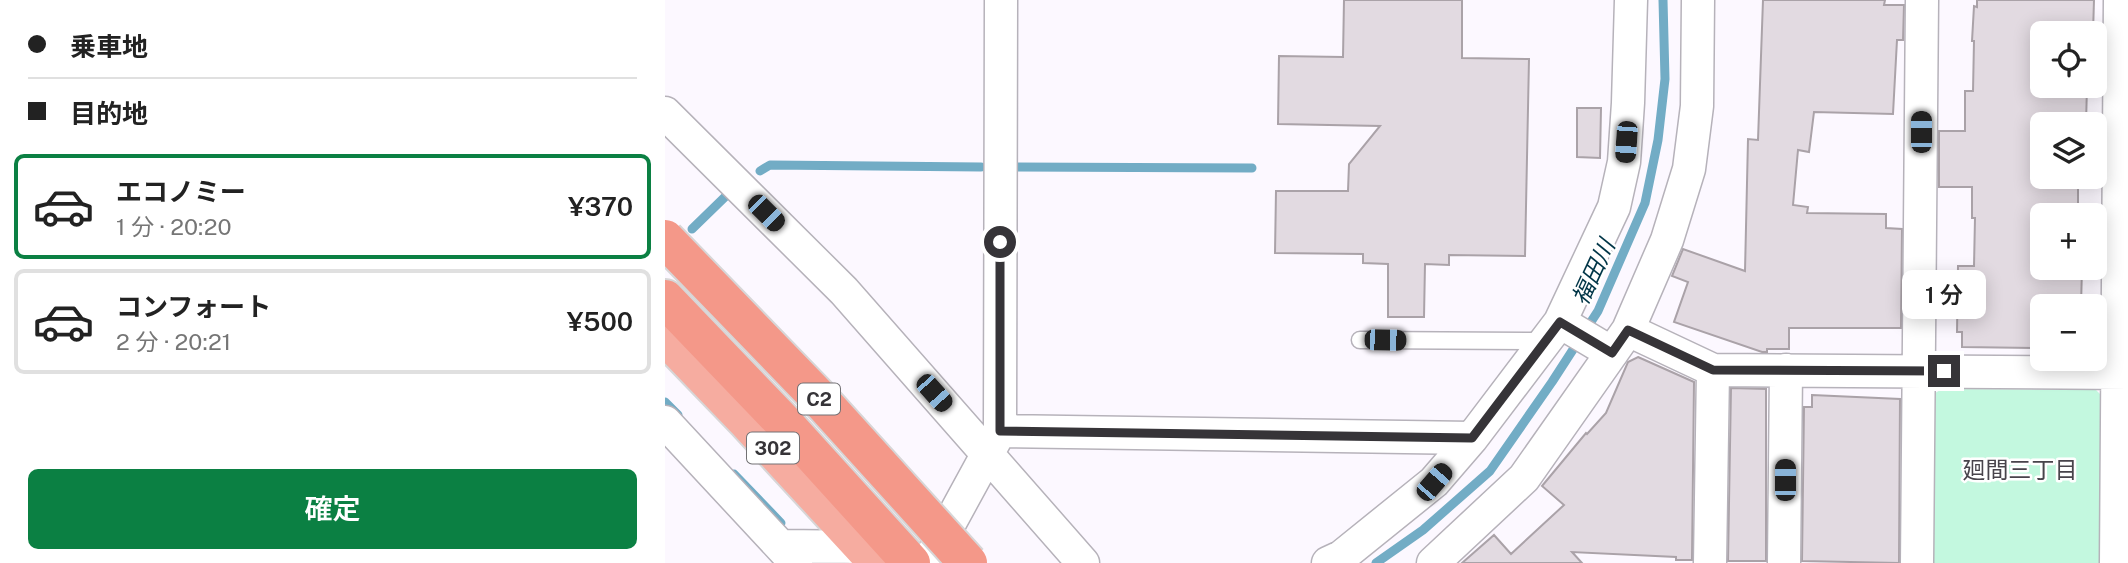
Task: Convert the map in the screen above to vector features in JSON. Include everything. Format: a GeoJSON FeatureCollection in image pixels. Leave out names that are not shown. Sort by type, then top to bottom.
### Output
{"type":"FeatureCollection","features":[{"type":"Feature","properties":{"kind":"highway","name":"C2"},"geometry":{"type":"LineString","coordinates":[[665,239],[816,395],[968,563]]}},
{"type":"Feature","properties":{"kind":"highway","name":"C2"},"geometry":{"type":"LineString","coordinates":[[665,299],[783,422],[911,563]]}},
{"type":"Feature","properties":{"kind":"highway","name":"302"},"geometry":{"type":"LineString","coordinates":[[665,336],[872,555]]}},
{"type":"Feature","properties":{"kind":"street"},"geometry":{"type":"LineString","coordinates":[[928,563],[994,442],[1001,0]]}},
{"type":"Feature","properties":{"kind":"street"},"geometry":{"type":"LineString","coordinates":[[1328,563],[1341,557],[1434,482],[1559,331],[1614,207],[1624,162],[1631,0]]}},
{"type":"Feature","properties":{"kind":"street"},"geometry":{"type":"LineString","coordinates":[[1433,563],[1524,478],[1614,343],[1667,240],[1689,169],[1696,106],[1698,0]]}},
{"type":"Feature","properties":{"kind":"street"},"geometry":{"type":"LineString","coordinates":[[1917,563],[1922,0]]}},
{"type":"Feature","properties":{"kind":"street"},"geometry":{"type":"LineString","coordinates":[[2116,563],[2123,373],[2120,0]]}},
{"type":"Feature","properties":{"kind":"street"},"geometry":{"type":"LineString","coordinates":[[665,113],[994,442],[1083,563]]}},
{"type":"Feature","properties":{"kind":"street"},"geometry":{"type":"LineString","coordinates":[[1559,331],[1713,370],[2123,373]]}},
{"type":"Feature","properties":{"kind":"street"},"geometry":{"type":"LineString","coordinates":[[1710,563],[1713,370]]}},
{"type":"Feature","properties":{"kind":"street"},"geometry":{"type":"LineString","coordinates":[[1784,563],[1786,370]]}},
{"type":"Feature","properties":{"kind":"street"},"geometry":{"type":"LineString","coordinates":[[665,422],[789,555],[872,555]]}},
{"type":"Feature","properties":{"kind":"street"},"geometry":{"type":"LineString","coordinates":[[994,442],[1472,438]]}},
{"type":"Feature","properties":{"kind":"lane"},"geometry":{"type":"LineString","coordinates":[[1360,340],[1559,331]]}},
{"type":"Feature","properties":{"kind":"green space"},"geometry":{"type":"Polygon","coordinates":[[[1942,389],[2096,390],[2105,399],[2104,563],[1929,563],[1930,396],[1942,389]]]}},
{"type":"Feature","properties":{"kind":"building"},"geometry":{"type":"Polygon","coordinates":[[[1344,0],[1462,0],[1462,58],[1529,59],[1525,256],[1449,255],[1449,265],[1425,264],[1424,317],[1388,317],[1388,264],[1363,263],[1363,254],[1275,253],[1276,191],[1348,191],[1349,164],[1380,126],[1278,124],[1279,56],[1343,57],[1344,0]]]}},
{"type":"Feature","properties":{"kind":"building"},"geometry":{"type":"Polygon","coordinates":[[[1763,0],[1885,0],[1884,5],[1904,5],[1903,40],[1897,40],[1893,114],[1814,112],[1809,152],[1798,150],[1793,205],[1808,207],[1807,213],[1886,214],[1886,228],[1902,229],[1901,328],[1789,328],[1789,349],[1767,349],[1767,352],[1762,352],[1674,322],[1688,282],[1672,276],[1683,249],[1745,271],[1748,139],[1758,140],[1763,0]]]}},
{"type":"Feature","properties":{"kind":"building"},"geometry":{"type":"Polygon","coordinates":[[[1977,0],[2094,0],[2093,21],[2030,21],[2030,98],[2087,98],[2086,112],[2030,112],[2030,189],[2078,189],[2078,203],[2030,203],[2030,280],[2082,280],[2081,294],[2030,294],[2030,348],[1962,347],[1962,332],[1957,332],[1958,266],[1974,266],[1975,218],[1972,218],[1972,187],[1939,187],[1939,131],[1965,131],[1965,91],[1973,91],[1972,41],[1974,6],[1977,7],[1977,0]]]}},
{"type":"Feature","properties":{"kind":"building"},"geometry":{"type":"Polygon","coordinates":[[[1577,108],[1601,108],[1600,158],[1577,157],[1577,108]]]}},
{"type":"Feature","properties":{"kind":"building"},"geometry":{"type":"Polygon","coordinates":[[[1638,357],[1694,382],[1692,560],[1572,552],[1582,563],[1462,563],[1494,535],[1511,554],[1564,505],[1542,486],[1606,413],[1628,362],[1638,357]]]}},
{"type":"Feature","properties":{"kind":"building"},"geometry":{"type":"Polygon","coordinates":[[[1731,388],[1766,389],[1766,561],[1728,561],[1731,388]]]}},
{"type":"Feature","properties":{"kind":"building"},"geometry":{"type":"Polygon","coordinates":[[[1812,395],[1900,399],[1899,563],[1802,561],[1804,407],[1812,407],[1812,395]]]}},
{"type":"Feature","properties":{"kind":"waterway","name":"福田川"},"geometry":{"type":"LineString","coordinates":[[1376,563],[1423,530],[1490,471],[1598,311],[1645,203],[1658,140],[1665,79],[1663,0]]}},
{"type":"Feature","properties":{"kind":"waterway"},"geometry":{"type":"LineString","coordinates":[[760,171],[770,165],[981,167]]}},
{"type":"Feature","properties":{"kind":"waterway"},"geometry":{"type":"LineString","coordinates":[[1016,167],[1252,168]]}},
{"type":"Feature","properties":{"kind":"waterway"},"geometry":{"type":"LineString","coordinates":[[692,229],[729,193]]}},
{"type":"Feature","properties":{"kind":"waterway"},"geometry":{"type":"LineString","coordinates":[[665,402],[678,415]]}},
{"type":"Feature","properties":{"kind":"waterway"},"geometry":{"type":"LineString","coordinates":[[734,474],[781,523]]}},
{"type":"Feature","properties":{"kind":"district","name":"廻間三丁目"},"geometry":{"type":"Point","coordinates":[2020,469]}},
{"type":"Feature","properties":{"kind":"route"},"geometry":{"type":"LineString","coordinates":[[1000,242],[1000,431],[1472,438],[1560,322],[1612,353],[1628,330],[1713,370],[1944,371]]}}]}
